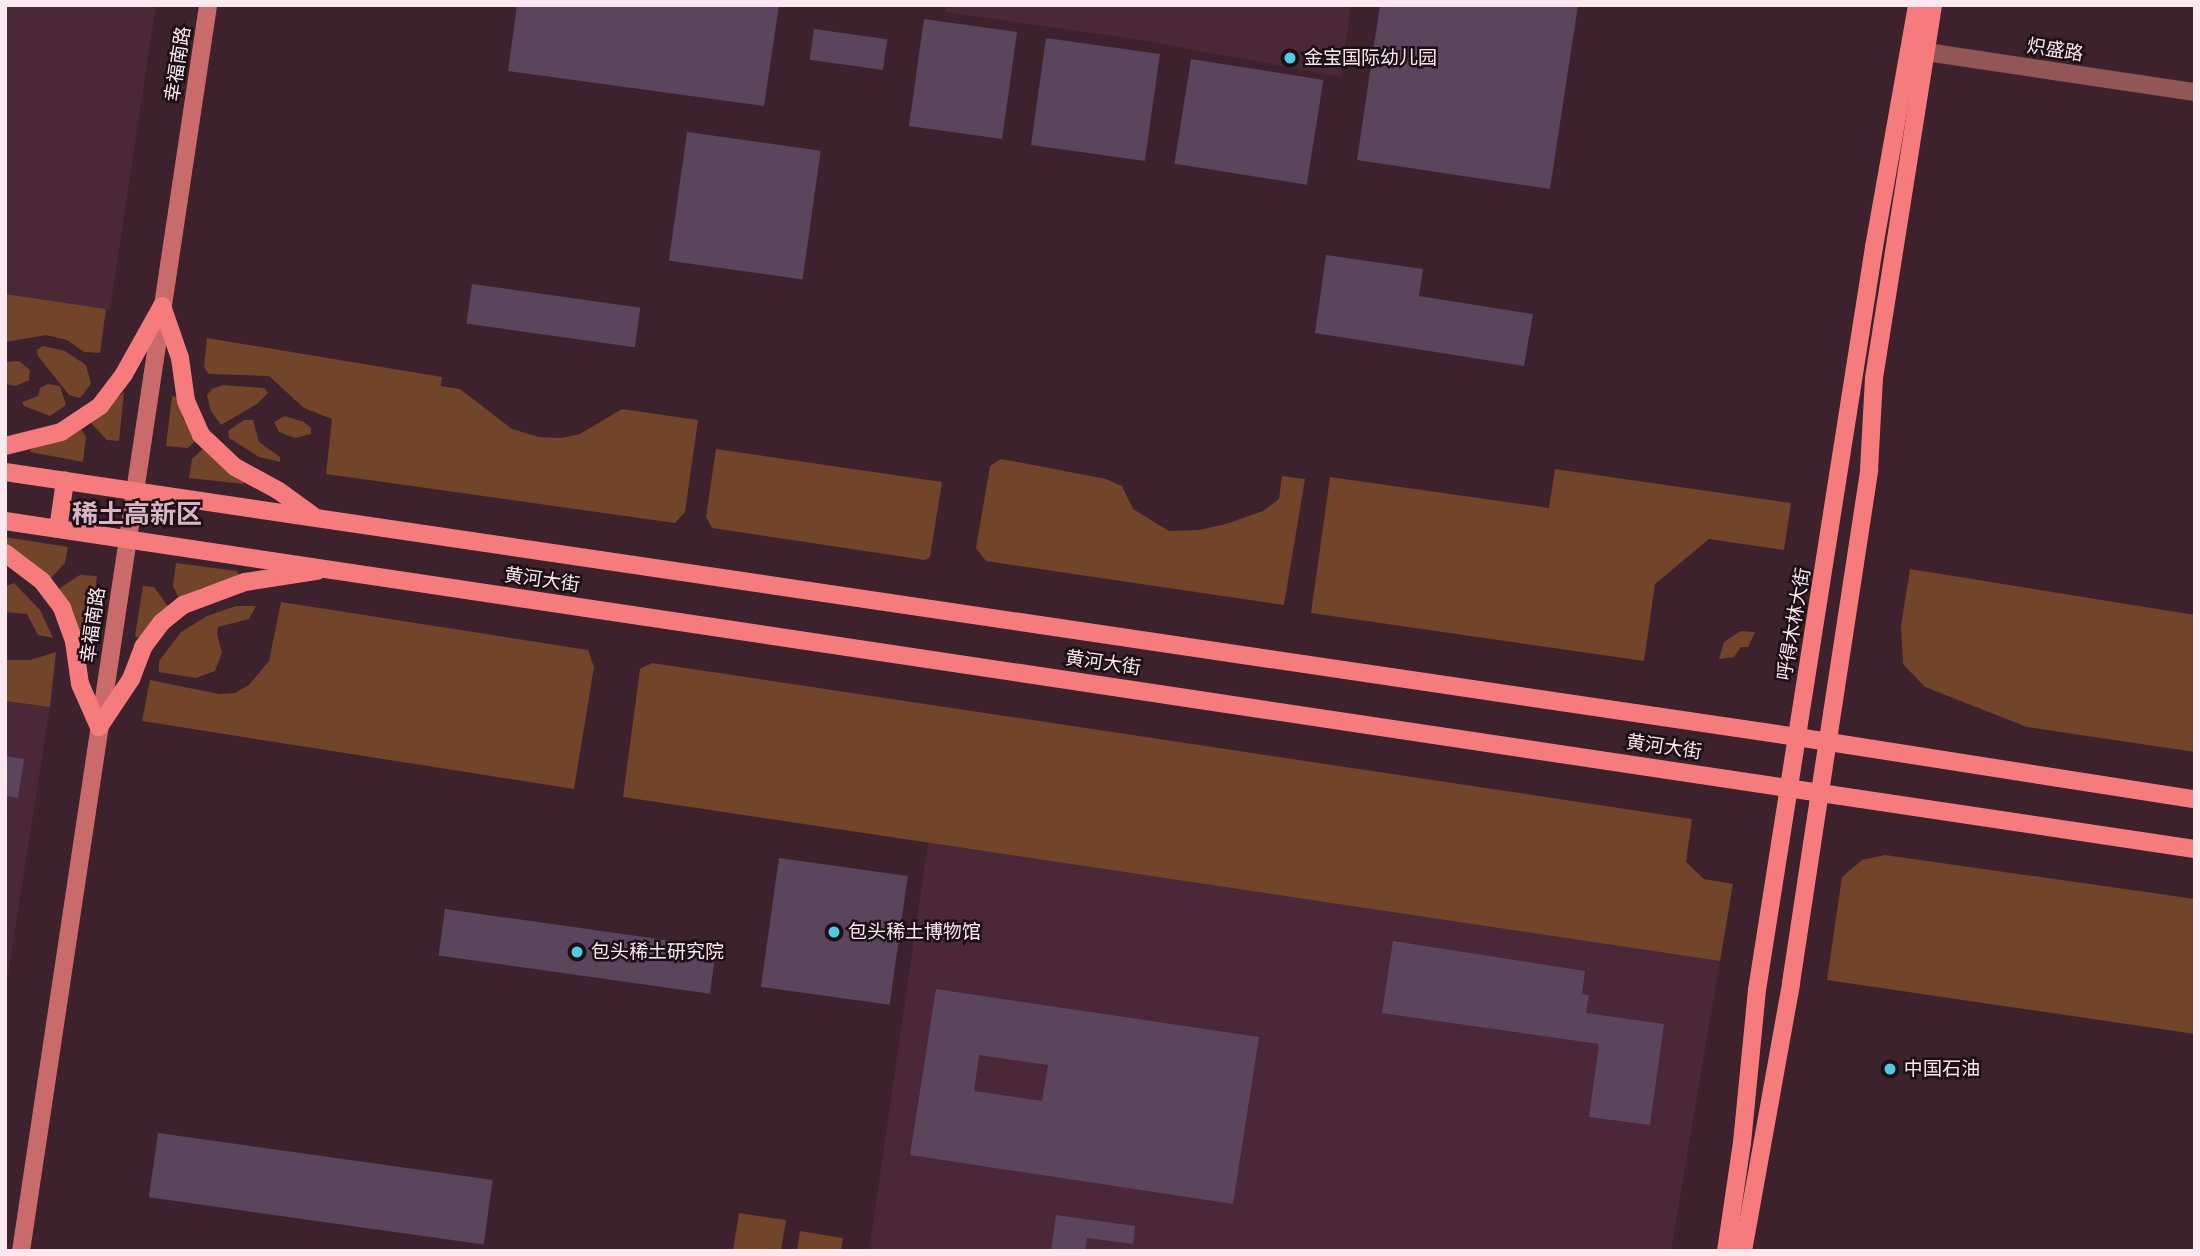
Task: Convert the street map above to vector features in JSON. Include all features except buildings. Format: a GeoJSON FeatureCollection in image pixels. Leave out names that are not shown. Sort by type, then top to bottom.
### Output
{"type":"FeatureCollection","features":[{"type":"Feature","properties":{"kind":"main road","name":"幸福南路"},"geometry":{"type":"LineString","coordinates":[[20,1251],[208,5]]}},
{"type":"Feature","properties":{"kind":"main road","name":"呼得木林大街"},"geometry":{"type":"LineString","coordinates":[[1743,1251],[1791,983],[1869,470],[1874,377],[1917,50],[1917,5]]}},
{"type":"Feature","properties":{"kind":"main road","name":"呼得木林大街"},"geometry":{"type":"LineString","coordinates":[[1726,1251],[1742,1143],[1751,1031],[1874,247],[1917,50],[1933,5]]}},
{"type":"Feature","properties":{"kind":"main road"},"geometry":{"type":"LineString","coordinates":[[5,446],[61,432],[100,406],[124,374],[162,306]]}},
{"type":"Feature","properties":{"kind":"main road"},"geometry":{"type":"LineString","coordinates":[[162,306],[180,358],[186,401],[201,435],[235,467],[279,491],[316,518]]}},
{"type":"Feature","properties":{"kind":"main road","name":"黄河大街"},"geometry":{"type":"LineString","coordinates":[[5,472],[1827,741],[2195,799]]}},
{"type":"Feature","properties":{"kind":"main road"},"geometry":{"type":"LineString","coordinates":[[58,529],[65,481]]}},
{"type":"Feature","properties":{"kind":"main road","name":"黄河大街"},"geometry":{"type":"LineString","coordinates":[[5,521],[2195,849]]}},
{"type":"Feature","properties":{"kind":"main road"},"geometry":{"type":"LineString","coordinates":[[5,553],[41,581],[62,608],[76,649],[80,684],[99,727]]}},
{"type":"Feature","properties":{"kind":"main road"},"geometry":{"type":"LineString","coordinates":[[99,727],[131,679],[138,656],[152,634],[183,605],[245,582],[289,578],[327,569]]}},
{"type":"Feature","properties":{"kind":"street","name":"炽盛路"},"geometry":{"type":"LineString","coordinates":[[1917,50],[2195,92]]}},
{"type":"Feature","properties":{"kind":"shaded area"},"geometry":{"type":"Polygon","coordinates":[[[5,5],[156,5],[110,310],[5,294],[5,5]]]}},
{"type":"Feature","properties":{"kind":"shaded area","name":"金宝国际幼儿园"},"geometry":{"type":"Polygon","coordinates":[[[946,5],[1351,5],[1341,77],[1134,39],[945,12],[946,5]]]}},
{"type":"Feature","properties":{"kind":"shaded area"},"geometry":{"type":"Polygon","coordinates":[[[5,294],[106,309],[100,353],[84,352],[67,340],[46,335],[5,342],[5,294]]]}},
{"type":"Feature","properties":{"kind":"shaded area"},"geometry":{"type":"Polygon","coordinates":[[[207,338],[442,377],[441,386],[460,389],[512,429],[539,437],[561,438],[580,434],[622,409],[698,420],[685,512],[675,523],[326,474],[332,419],[304,408],[269,376],[209,374],[204,367],[207,338]]]}},
{"type":"Feature","properties":{"kind":"shaded area"},"geometry":{"type":"Polygon","coordinates":[[[43,346],[65,351],[86,365],[91,384],[80,398],[69,395],[38,356],[37,350],[43,346]]]}},
{"type":"Feature","properties":{"kind":"shaded area"},"geometry":{"type":"Polygon","coordinates":[[[19,361],[30,370],[29,380],[16,386],[6,384],[5,362],[19,361]]]}},
{"type":"Feature","properties":{"kind":"shaded area"},"geometry":{"type":"Polygon","coordinates":[[[48,384],[60,386],[66,405],[50,416],[24,406],[22,402],[38,396],[40,388],[48,384]]]}},
{"type":"Feature","properties":{"kind":"shaded area"},"geometry":{"type":"Polygon","coordinates":[[[223,385],[264,388],[268,393],[257,404],[221,425],[211,411],[207,395],[212,389],[223,385]]]}},
{"type":"Feature","properties":{"kind":"shaded area"},"geometry":{"type":"Polygon","coordinates":[[[124,392],[119,441],[107,440],[91,423],[124,392]]]}},
{"type":"Feature","properties":{"kind":"shaded area"},"geometry":{"type":"Polygon","coordinates":[[[172,396],[178,397],[183,418],[196,440],[188,448],[166,446],[172,396]]]}},
{"type":"Feature","properties":{"kind":"shaded area"},"geometry":{"type":"Polygon","coordinates":[[[285,416],[304,422],[311,428],[311,434],[295,438],[279,432],[274,422],[285,416]]]}},
{"type":"Feature","properties":{"kind":"shaded area"},"geometry":{"type":"Polygon","coordinates":[[[244,420],[253,420],[259,442],[280,457],[280,462],[259,457],[229,438],[228,431],[244,420]]]}},
{"type":"Feature","properties":{"kind":"shaded area"},"geometry":{"type":"Polygon","coordinates":[[[81,429],[86,437],[83,462],[30,452],[31,449],[81,429]]]}},
{"type":"Feature","properties":{"kind":"shaded area"},"geometry":{"type":"Polygon","coordinates":[[[203,449],[243,479],[244,484],[189,478],[192,459],[203,449]]]}},
{"type":"Feature","properties":{"kind":"shaded area"},"geometry":{"type":"Polygon","coordinates":[[[716,449],[942,482],[930,557],[925,560],[712,528],[706,517],[716,449]]]}},
{"type":"Feature","properties":{"kind":"shaded area"},"geometry":{"type":"Polygon","coordinates":[[[1001,459],[1106,479],[1122,486],[1133,509],[1169,531],[1199,530],[1263,511],[1279,499],[1282,476],[1305,479],[1284,605],[986,561],[976,548],[990,466],[1001,459]]]}},
{"type":"Feature","properties":{"kind":"shaded area"},"geometry":{"type":"Polygon","coordinates":[[[1555,469],[1791,503],[1784,550],[1709,539],[1655,584],[1644,661],[1311,613],[1330,477],[1549,508],[1555,469]]]}},
{"type":"Feature","properties":{"kind":"shaded area"},"geometry":{"type":"Polygon","coordinates":[[[5,537],[68,547],[65,563],[50,579],[24,556],[5,545],[5,537]]]}},
{"type":"Feature","properties":{"kind":"shaded area"},"geometry":{"type":"Polygon","coordinates":[[[176,563],[237,571],[240,577],[201,588],[180,600],[173,586],[176,563]]]}},
{"type":"Feature","properties":{"kind":"shaded area"},"geometry":{"type":"Polygon","coordinates":[[[1910,569],[2195,615],[2195,752],[2027,727],[1925,687],[1903,664],[1901,626],[1910,569]]]}},
{"type":"Feature","properties":{"kind":"shaded area"},"geometry":{"type":"Polygon","coordinates":[[[80,575],[97,576],[89,638],[80,640],[57,590],[80,575]]]}},
{"type":"Feature","properties":{"kind":"shaded area"},"geometry":{"type":"Polygon","coordinates":[[[14,583],[40,610],[53,638],[38,635],[27,614],[5,612],[5,587],[14,583]]]}},
{"type":"Feature","properties":{"kind":"shaded area"},"geometry":{"type":"Polygon","coordinates":[[[143,586],[154,587],[169,608],[138,638],[135,636],[143,586]]]}},
{"type":"Feature","properties":{"kind":"shaded area"},"geometry":{"type":"Polygon","coordinates":[[[281,602],[588,650],[594,667],[574,789],[142,721],[150,680],[219,694],[235,693],[249,685],[269,661],[281,602]]]}},
{"type":"Feature","properties":{"kind":"shaded area"},"geometry":{"type":"Polygon","coordinates":[[[236,606],[256,606],[249,619],[218,627],[222,653],[215,671],[196,678],[159,672],[159,661],[181,632],[207,616],[236,606]]]}},
{"type":"Feature","properties":{"kind":"shaded area"},"geometry":{"type":"Polygon","coordinates":[[[1741,631],[1755,632],[1748,647],[1741,647],[1734,657],[1719,659],[1724,642],[1741,631]]]}},
{"type":"Feature","properties":{"kind":"shaded area"},"geometry":{"type":"Polygon","coordinates":[[[56,652],[50,707],[5,701],[5,660],[30,660],[56,652]]]}},
{"type":"Feature","properties":{"kind":"shaded area"},"geometry":{"type":"Polygon","coordinates":[[[652,663],[1692,819],[1686,862],[1704,879],[1733,884],[1720,961],[623,797],[640,669],[652,663]]]}},
{"type":"Feature","properties":{"kind":"shaded area"},"geometry":{"type":"Polygon","coordinates":[[[5,701],[50,707],[5,994],[5,701]]]}},
{"type":"Feature","properties":{"kind":"shaded area"},"geometry":{"type":"Polygon","coordinates":[[[928,842],[1720,961],[1671,1251],[869,1251],[928,842]]]}},
{"type":"Feature","properties":{"kind":"shaded area"},"geometry":{"type":"Polygon","coordinates":[[[1885,855],[2195,899],[2195,1034],[1827,980],[1842,877],[1862,860],[1885,855]]]}},
{"type":"Feature","properties":{"kind":"shaded area"},"geometry":{"type":"Polygon","coordinates":[[[739,1213],[786,1220],[781,1251],[733,1251],[739,1213]]]}},
{"type":"Feature","properties":{"kind":"shaded area"},"geometry":{"type":"Polygon","coordinates":[[[800,1231],[843,1238],[841,1251],[797,1251],[800,1231]]]}},
{"type":"Feature","properties":{"kind":"place","name":"金宝国际幼儿园"},"geometry":{"type":"Point","coordinates":[1290,58]}},
{"type":"Feature","properties":{"kind":"place","name":"包头稀土博物馆"},"geometry":{"type":"Point","coordinates":[834,932]}},
{"type":"Feature","properties":{"kind":"place","name":"包头稀土研究院"},"geometry":{"type":"Point","coordinates":[577,952]}},
{"type":"Feature","properties":{"kind":"place","name":"中国石油"},"geometry":{"type":"Point","coordinates":[1890,1069]}},
{"type":"Feature","properties":{"kind":"district","name":"稀土高新区"},"geometry":{"type":"Point","coordinates":[137,515]}}]}
